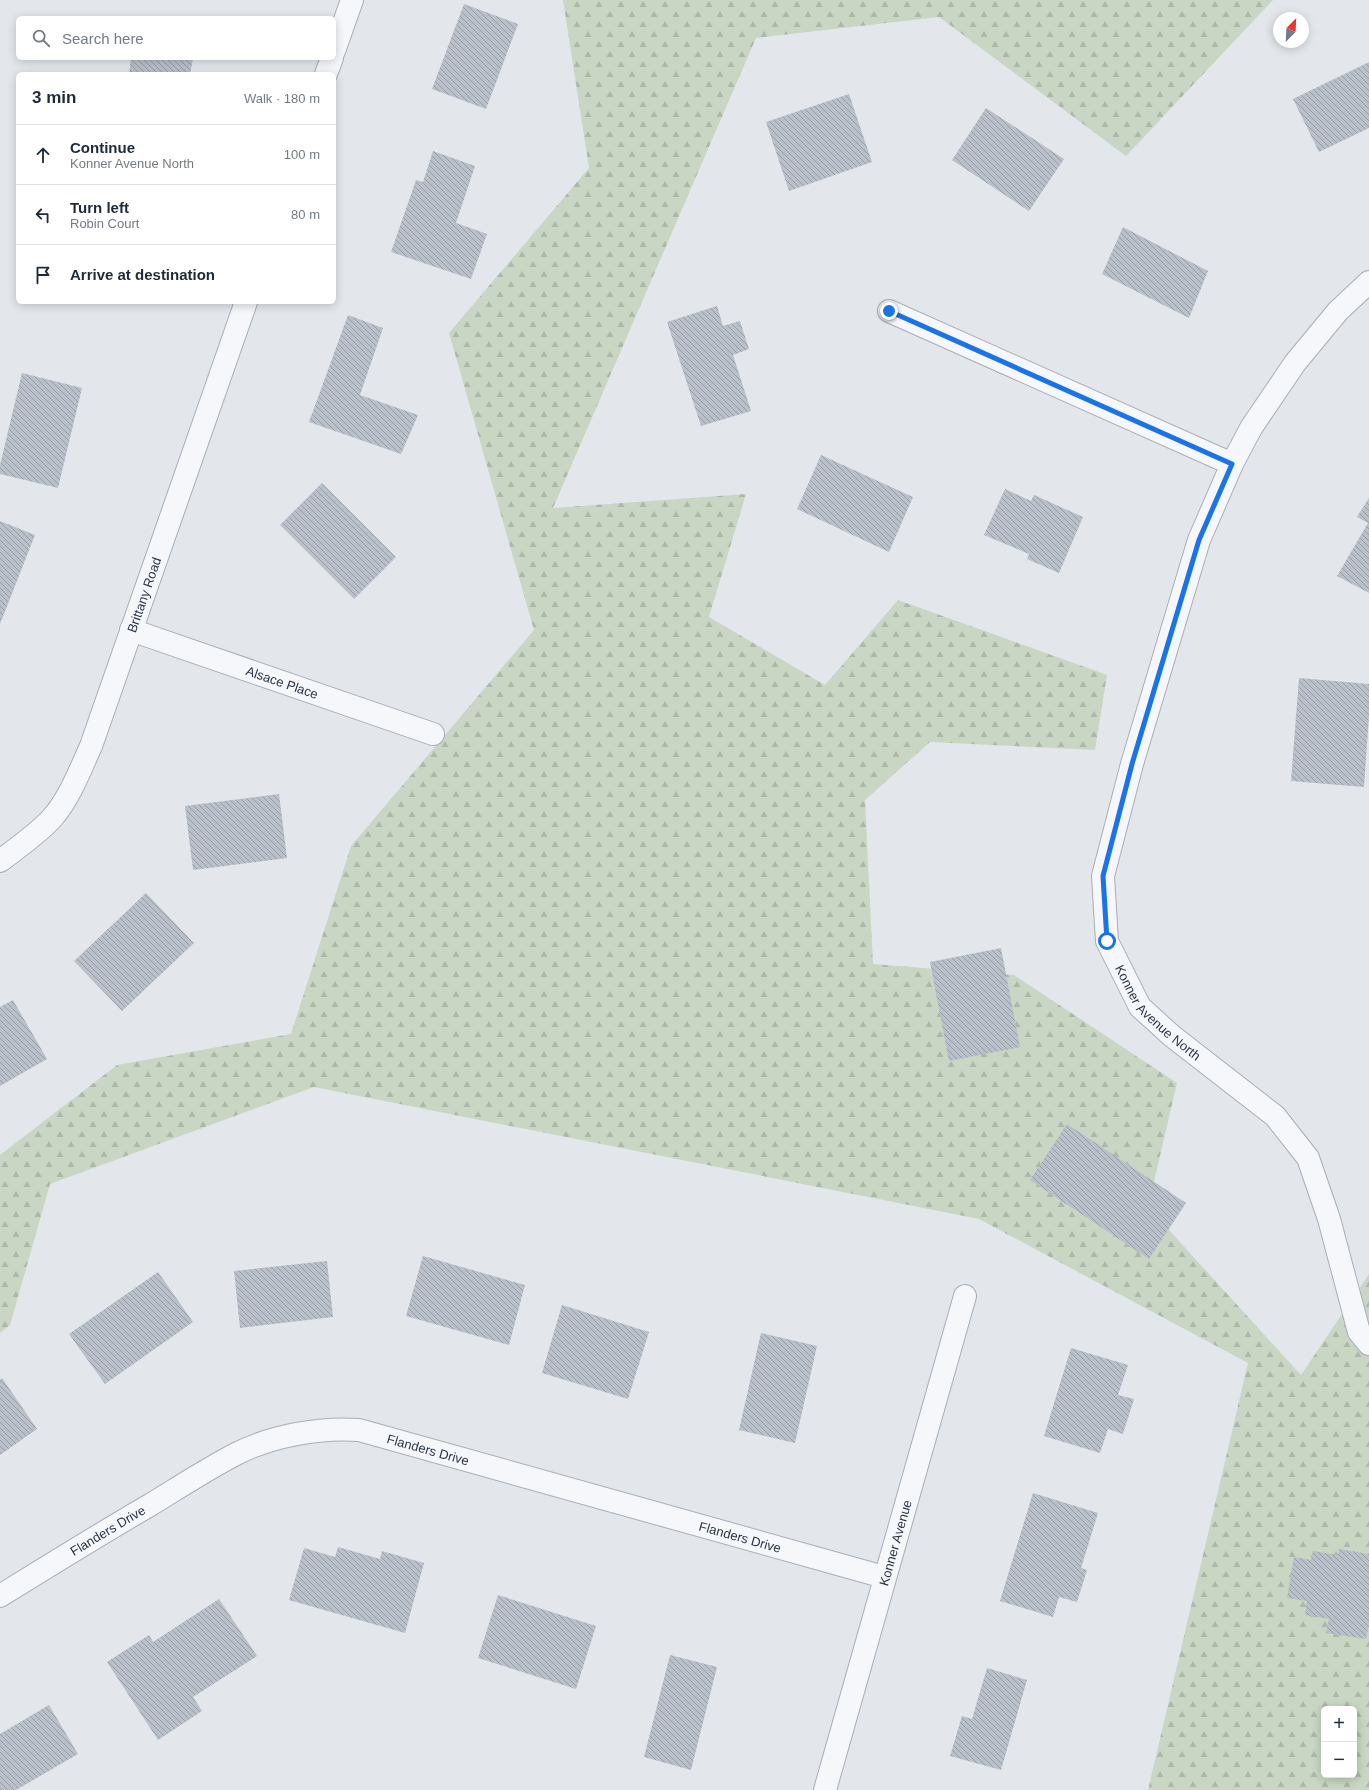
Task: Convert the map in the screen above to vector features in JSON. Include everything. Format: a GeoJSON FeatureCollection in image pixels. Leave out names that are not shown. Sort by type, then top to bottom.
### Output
{"type":"FeatureCollection","features":[{"type":"Feature","properties":{"kind":"street"},"geometry":{"type":"LineString","coordinates":[[336,46],[352,0]]}},
{"type":"Feature","properties":{"kind":"street"},"geometry":{"type":"LineString","coordinates":[[327,72],[331,60]]}},
{"type":"Feature","properties":{"kind":"street","name":"Konner Avenue North"},"geometry":{"type":"LineString","coordinates":[[1369,282],[1338,311],[1295,363],[1251,428],[1232,464],[1199,540],[1132,764],[1103,876],[1107,941],[1140,1007],[1172,1036],[1275,1116],[1308,1158],[1329,1219],[1359,1332],[1369,1344]]}},
{"type":"Feature","properties":{"kind":"street","name":"Brittany Road"},"geometry":{"type":"LineString","coordinates":[[0,861],[53,818],[76,781],[91,746],[245,304]]}},
{"type":"Feature","properties":{"kind":"street"},"geometry":{"type":"LineString","coordinates":[[889,311],[1232,464]]}},
{"type":"Feature","properties":{"kind":"street","name":"Alsace Place"},"geometry":{"type":"LineString","coordinates":[[131,630],[433,734]]}},
{"type":"Feature","properties":{"kind":"street","name":"Konner Avenue"},"geometry":{"type":"LineString","coordinates":[[825,1790],[884,1577],[965,1296]]}},
{"type":"Feature","properties":{"kind":"street","name":"Flanders Drive"},"geometry":{"type":"LineString","coordinates":[[0,1596],[237,1453],[280,1438],[314,1430],[337,1428],[359,1430],[884,1577]]}},
{"type":"Feature","properties":{"kind":"green space"},"geometry":{"type":"Polygon","coordinates":[[[563,0],[1273,0],[1126,156],[939,17],[756,38],[553,508],[746,494],[709,617],[825,685],[898,600],[1107,675],[1095,750],[930,742],[865,800],[873,964],[1014,975],[1177,1083],[1148,1207],[1301,1375],[1369,1274],[1369,1790],[1148,1790],[1248,1363],[979,1219],[314,1087],[50,1184],[10,1325],[0,1333],[0,1155],[117,1065],[291,1034],[351,846],[534,630],[449,333],[589,168],[563,0]]]}},
{"type":"Feature","properties":{"kind":"building"},"geometry":{"type":"Polygon","coordinates":[[[464,4],[518,24],[486,109],[432,89],[464,4]]]}},
{"type":"Feature","properties":{"kind":"building"},"geometry":{"type":"Polygon","coordinates":[[[131,60],[193,60],[190,72],[129,72],[131,60]]]}},
{"type":"Feature","properties":{"kind":"building"},"geometry":{"type":"Polygon","coordinates":[[[1369,62],[1369,128],[1319,152],[1293,99],[1369,62]]]}},
{"type":"Feature","properties":{"kind":"building"},"geometry":{"type":"Polygon","coordinates":[[[849,94],[872,162],[789,191],[766,122],[849,94]]]}},
{"type":"Feature","properties":{"kind":"building"},"geometry":{"type":"Polygon","coordinates":[[[986,108],[1064,159],[1029,211],[952,160],[986,108]]]}},
{"type":"Feature","properties":{"kind":"building"},"geometry":{"type":"Polygon","coordinates":[[[433,151],[475,166],[456,223],[487,234],[471,279],[391,252],[416,180],[423,182],[433,151]]]}},
{"type":"Feature","properties":{"kind":"building"},"geometry":{"type":"Polygon","coordinates":[[[1123,227],[1208,271],[1189,318],[1102,274],[1123,227]]]}},
{"type":"Feature","properties":{"kind":"building"},"geometry":{"type":"Polygon","coordinates":[[[717,306],[723,326],[740,321],[749,349],[733,355],[751,411],[701,426],[667,322],[717,306]]]}},
{"type":"Feature","properties":{"kind":"building"},"geometry":{"type":"Polygon","coordinates":[[[348,315],[383,328],[360,395],[418,415],[401,454],[309,422],[348,315]]]}},
{"type":"Feature","properties":{"kind":"building"},"geometry":{"type":"Polygon","coordinates":[[[22,373],[82,388],[58,488],[0,474],[0,465],[22,373]]]}},
{"type":"Feature","properties":{"kind":"building"},"geometry":{"type":"Polygon","coordinates":[[[821,455],[913,497],[889,552],[797,509],[821,455]]]}},
{"type":"Feature","properties":{"kind":"building"},"geometry":{"type":"Polygon","coordinates":[[[322,483],[396,557],[354,599],[280,525],[322,483]]]}},
{"type":"Feature","properties":{"kind":"building"},"geometry":{"type":"Polygon","coordinates":[[[1005,489],[1031,501],[1034,495],[1083,517],[1059,573],[1027,559],[1029,554],[984,535],[1005,489]]]}},
{"type":"Feature","properties":{"kind":"building"},"geometry":{"type":"Polygon","coordinates":[[[1369,498],[1369,593],[1337,576],[1368,523],[1357,517],[1369,498]]]}},
{"type":"Feature","properties":{"kind":"building"},"geometry":{"type":"Polygon","coordinates":[[[0,521],[35,535],[0,624],[0,521]]]}},
{"type":"Feature","properties":{"kind":"building"},"geometry":{"type":"Polygon","coordinates":[[[1299,678],[1369,684],[1369,716],[1364,787],[1291,781],[1299,678]]]}},
{"type":"Feature","properties":{"kind":"building"},"geometry":{"type":"Polygon","coordinates":[[[279,794],[287,858],[193,870],[185,806],[279,794]]]}},
{"type":"Feature","properties":{"kind":"building"},"geometry":{"type":"Polygon","coordinates":[[[146,893],[194,943],[122,1011],[74,961],[146,893]]]}},
{"type":"Feature","properties":{"kind":"building"},"geometry":{"type":"Polygon","coordinates":[[[1001,948],[1020,1047],[949,1061],[930,962],[1001,948]]]}},
{"type":"Feature","properties":{"kind":"building"},"geometry":{"type":"Polygon","coordinates":[[[13,1000],[47,1059],[0,1086],[0,1007],[13,1000]]]}},
{"type":"Feature","properties":{"kind":"building"},"geometry":{"type":"Polygon","coordinates":[[[1067,1124],[1186,1203],[1149,1259],[1030,1180],[1067,1124]]]}},
{"type":"Feature","properties":{"kind":"building"},"geometry":{"type":"Polygon","coordinates":[[[423,1256],[525,1285],[509,1345],[406,1316],[423,1256]]]}},
{"type":"Feature","properties":{"kind":"building"},"geometry":{"type":"Polygon","coordinates":[[[327,1261],[333,1317],[240,1328],[234,1271],[327,1261]]]}},
{"type":"Feature","properties":{"kind":"building"},"geometry":{"type":"Polygon","coordinates":[[[158,1272],[193,1322],[105,1384],[69,1334],[158,1272]]]}},
{"type":"Feature","properties":{"kind":"building"},"geometry":{"type":"Polygon","coordinates":[[[562,1305],[649,1332],[628,1399],[542,1373],[562,1305]]]}},
{"type":"Feature","properties":{"kind":"building"},"geometry":{"type":"Polygon","coordinates":[[[761,1333],[817,1346],[795,1443],[739,1430],[761,1333]]]}},
{"type":"Feature","properties":{"kind":"building"},"geometry":{"type":"Polygon","coordinates":[[[1071,1348],[1128,1365],[1118,1395],[1134,1399],[1123,1434],[1108,1429],[1100,1453],[1044,1436],[1071,1348]]]}},
{"type":"Feature","properties":{"kind":"building"},"geometry":{"type":"Polygon","coordinates":[[[2,1378],[37,1429],[0,1455],[0,1380],[2,1378]]]}},
{"type":"Feature","properties":{"kind":"building"},"geometry":{"type":"Polygon","coordinates":[[[1033,1493],[1098,1513],[1081,1568],[1087,1570],[1077,1602],[1059,1597],[1053,1617],[1000,1601],[1033,1493]]]}},
{"type":"Feature","properties":{"kind":"building"},"geometry":{"type":"Polygon","coordinates":[[[338,1547],[380,1559],[382,1551],[424,1563],[405,1633],[289,1600],[304,1548],[335,1557],[338,1547]]]}},
{"type":"Feature","properties":{"kind":"building"},"geometry":{"type":"Polygon","coordinates":[[[1339,1549],[1369,1554],[1369,1625],[1366,1639],[1326,1633],[1329,1619],[1305,1615],[1307,1601],[1287,1598],[1294,1557],[1311,1560],[1313,1551],[1338,1555],[1339,1549]]]}},
{"type":"Feature","properties":{"kind":"building"},"geometry":{"type":"Polygon","coordinates":[[[498,1595],[596,1626],[576,1689],[478,1658],[498,1595]]]}},
{"type":"Feature","properties":{"kind":"building"},"geometry":{"type":"Polygon","coordinates":[[[219,1599],[257,1656],[193,1697],[202,1711],[158,1740],[107,1662],[149,1635],[153,1642],[219,1599]]]}},
{"type":"Feature","properties":{"kind":"building"},"geometry":{"type":"Polygon","coordinates":[[[670,1655],[717,1667],[691,1770],[644,1757],[670,1655]]]}},
{"type":"Feature","properties":{"kind":"building"},"geometry":{"type":"Polygon","coordinates":[[[987,1668],[1027,1680],[1001,1770],[950,1756],[962,1716],[972,1719],[987,1668]]]}},
{"type":"Feature","properties":{"kind":"building"},"geometry":{"type":"Polygon","coordinates":[[[49,1705],[78,1754],[16,1790],[0,1790],[0,1734],[49,1705]]]}},
{"type":"Feature","properties":{"kind":"route"},"geometry":{"type":"LineString","coordinates":[[889,311],[1232,464],[1199,540],[1132,764],[1103,876],[1107,941]]}}]}
